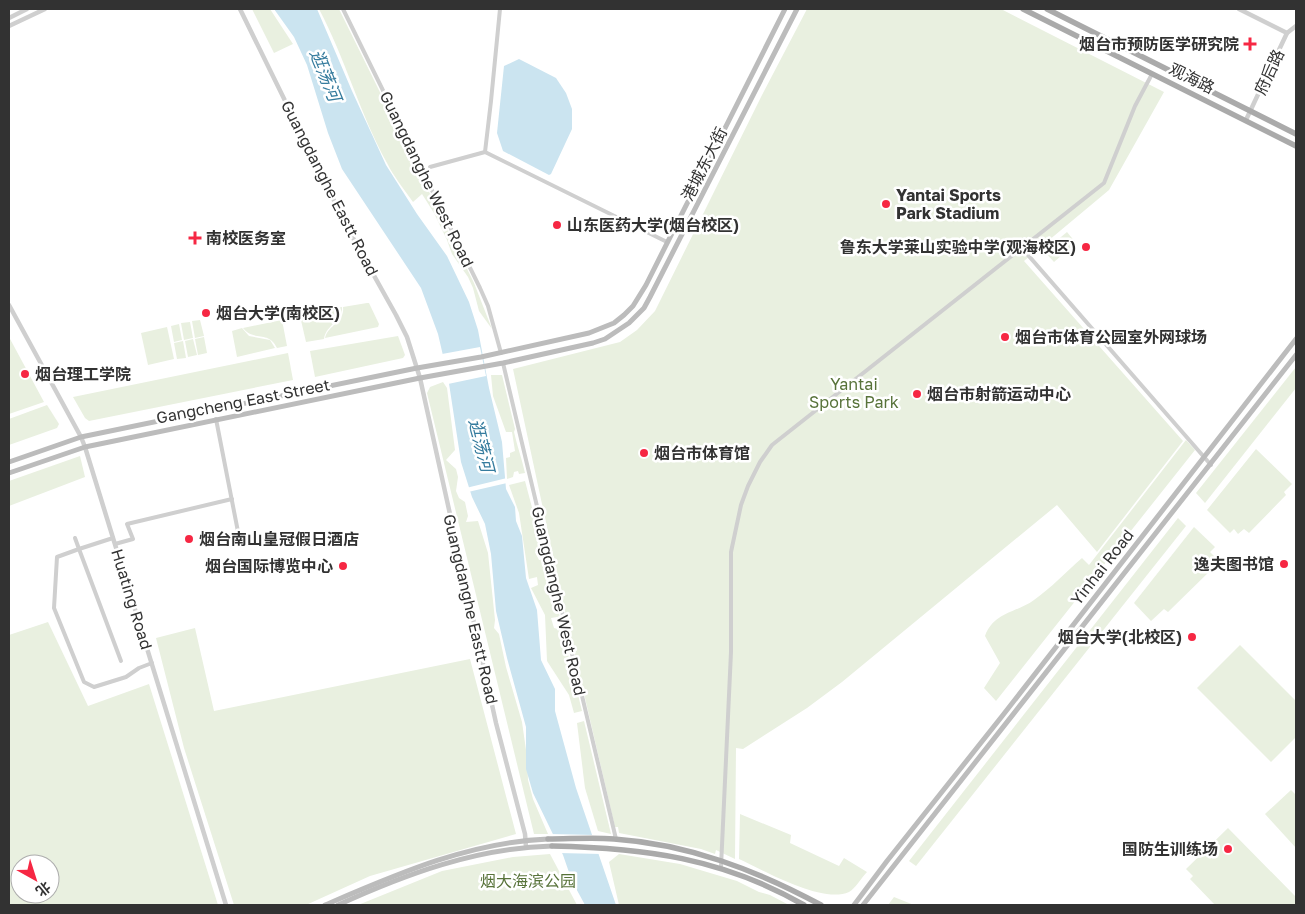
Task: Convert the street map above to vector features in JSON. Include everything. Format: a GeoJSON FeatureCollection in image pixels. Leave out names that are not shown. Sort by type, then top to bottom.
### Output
{"type":"FeatureCollection","features":[{"type":"Feature","properties":{"kind":"main road","name":"港城东大街"},"geometry":{"type":"LineString","coordinates":[[481,357],[589,333],[614,323],[624,315],[639,296],[785,9]]}},
{"type":"Feature","properties":{"kind":"main road","name":"港城东大街"},"geometry":{"type":"LineString","coordinates":[[484,367],[605,339],[629,323],[644,308],[796,9]]}},
{"type":"Feature","properties":{"kind":"main road","name":"观海路"},"geometry":{"type":"LineString","coordinates":[[1023,9],[1296,146]]}},
{"type":"Feature","properties":{"kind":"main road","name":"观海路"},"geometry":{"type":"LineString","coordinates":[[1047,9],[1296,134]]}},
{"type":"Feature","properties":{"kind":"main road","name":"Yinhai Road"},"geometry":{"type":"LineString","coordinates":[[854,905],[1296,338]]}},
{"type":"Feature","properties":{"kind":"main road","name":"Yinhai Road"},"geometry":{"type":"LineString","coordinates":[[863,905],[1296,356]]}},
{"type":"Feature","properties":{"kind":"main road","name":"Gangcheng East Street"},"geometry":{"type":"LineString","coordinates":[[9,462],[81,437],[417,368],[481,357]]}},
{"type":"Feature","properties":{"kind":"main road","name":"Gangcheng East Street"},"geometry":{"type":"LineString","coordinates":[[9,473],[84,447],[309,400],[484,367]]}},
{"type":"Feature","properties":{"kind":"main road"},"geometry":{"type":"LineString","coordinates":[[307,391],[309,400]]}},
{"type":"Feature","properties":{"kind":"main road"},"geometry":{"type":"LineString","coordinates":[[325,905],[393,875],[484,847],[525,840],[598,838],[659,844],[722,860],[781,884],[821,905]]}},
{"type":"Feature","properties":{"kind":"main road"},"geometry":{"type":"LineString","coordinates":[[338,905],[395,880],[446,862],[485,853],[526,847],[552,846],[602,847],[649,852],[721,867],[780,891],[804,905]]}},
{"type":"Feature","properties":{"kind":"street"},"geometry":{"type":"LineString","coordinates":[[9,18],[27,9]]}},
{"type":"Feature","properties":{"kind":"street"},"geometry":{"type":"LineString","coordinates":[[9,26],[45,9]]}},
{"type":"Feature","properties":{"kind":"street","name":"Guangdanghe Eastt Road"},"geometry":{"type":"LineString","coordinates":[[240,9],[348,229],[407,337],[420,378],[496,723],[526,847]]}},
{"type":"Feature","properties":{"kind":"street","name":"Guangdanghe West Road"},"geometry":{"type":"LineString","coordinates":[[343,9],[480,288],[488,306],[501,352]]}},
{"type":"Feature","properties":{"kind":"street"},"geometry":{"type":"LineString","coordinates":[[485,152],[492,101],[500,9]]}},
{"type":"Feature","properties":{"kind":"street"},"geometry":{"type":"LineString","coordinates":[[1239,9],[1287,33]]}},
{"type":"Feature","properties":{"kind":"street","name":"府后路"},"geometry":{"type":"LineString","coordinates":[[1246,120],[1287,33],[1296,26]]}},
{"type":"Feature","properties":{"kind":"street"},"geometry":{"type":"LineString","coordinates":[[721,867],[731,652],[731,552],[741,505],[760,462],[772,445],[1104,182],[1135,106],[1152,74]]}},
{"type":"Feature","properties":{"kind":"street"},"geometry":{"type":"LineString","coordinates":[[430,167],[485,152],[667,242]]}},
{"type":"Feature","properties":{"kind":"street"},"geometry":{"type":"LineString","coordinates":[[1022,247],[1211,465]]}},
{"type":"Feature","properties":{"kind":"street","name":"Huating Road"},"geometry":{"type":"LineString","coordinates":[[9,305],[81,437],[226,905]]}},
{"type":"Feature","properties":{"kind":"street","name":"Guangdanghe West Road"},"geometry":{"type":"LineString","coordinates":[[503,363],[616,839]]}},
{"type":"Feature","properties":{"kind":"street"},"geometry":{"type":"LineString","coordinates":[[216,419],[240,542]]}},
{"type":"Feature","properties":{"kind":"street"},"geometry":{"type":"LineString","coordinates":[[115,544],[133,539],[127,524],[232,499]]}},
{"type":"Feature","properties":{"kind":"street"},"geometry":{"type":"LineString","coordinates":[[75,538],[121,660]]}},
{"type":"Feature","properties":{"kind":"street"},"geometry":{"type":"LineString","coordinates":[[113,538],[58,558],[54,608],[84,682],[94,688],[126,677],[139,668],[152,663]]}},
{"type":"Feature","properties":{"kind":"green space"},"geometry":{"type":"Polygon","coordinates":[[[252,9],[270,9],[293,44],[274,53],[252,9]]]}},
{"type":"Feature","properties":{"kind":"green space"},"geometry":{"type":"Polygon","coordinates":[[[319,9],[339,9],[474,283],[492,329],[479,311],[468,277],[452,254],[434,213],[422,194],[413,202],[396,178],[377,144],[337,47],[319,9]]]}},
{"type":"Feature","properties":{"kind":"green space","name":"Yantai Sports Park"},"geometry":{"type":"Polygon","coordinates":[[[807,9],[1001,9],[1164,92],[1109,190],[1024,261],[1183,441],[1097,552],[1057,505],[842,682],[807,708],[743,749],[736,748],[735,859],[716,850],[715,854],[701,849],[619,833],[618,827],[615,827],[568,625],[513,369],[620,342],[637,330],[655,311],[762,95],[807,9]]]}},
{"type":"Feature","properties":{"kind":"green space"},"geometry":{"type":"Polygon","coordinates":[[[1067,232],[1076,243],[1054,262],[1044,251],[1067,232]]]}},
{"type":"Feature","properties":{"kind":"green space"},"geometry":{"type":"Polygon","coordinates":[[[369,303],[379,324],[378,327],[325,338],[329,330],[339,320],[343,307],[369,303]]]}},
{"type":"Feature","properties":{"kind":"green space"},"geometry":{"type":"Polygon","coordinates":[[[342,307],[340,316],[325,334],[324,339],[306,342],[300,316],[342,307]]]}},
{"type":"Feature","properties":{"kind":"green space"},"geometry":{"type":"Polygon","coordinates":[[[200,320],[204,336],[195,338],[192,321],[200,320]]]}},
{"type":"Feature","properties":{"kind":"green space"},"geometry":{"type":"Polygon","coordinates":[[[282,320],[287,346],[277,348],[270,339],[247,332],[243,328],[282,320]]]}},
{"type":"Feature","properties":{"kind":"green space"},"geometry":{"type":"Polygon","coordinates":[[[190,322],[193,338],[184,340],[181,323],[190,322]]]}},
{"type":"Feature","properties":{"kind":"green space"},"geometry":{"type":"Polygon","coordinates":[[[179,324],[182,340],[174,342],[171,326],[179,324]]]}},
{"type":"Feature","properties":{"kind":"green space"},"geometry":{"type":"Polygon","coordinates":[[[167,327],[174,359],[148,365],[141,333],[167,327]]]}},
{"type":"Feature","properties":{"kind":"green space"},"geometry":{"type":"Polygon","coordinates":[[[242,328],[249,336],[270,340],[275,348],[237,357],[232,331],[242,328]]]}},
{"type":"Feature","properties":{"kind":"green space"},"geometry":{"type":"Polygon","coordinates":[[[398,336],[405,355],[403,358],[315,377],[310,351],[398,336]]]}},
{"type":"Feature","properties":{"kind":"green space"},"geometry":{"type":"Polygon","coordinates":[[[9,337],[44,402],[9,414],[9,337]]]}},
{"type":"Feature","properties":{"kind":"green space"},"geometry":{"type":"Polygon","coordinates":[[[204,337],[207,353],[198,355],[195,339],[204,337]]]}},
{"type":"Feature","properties":{"kind":"green space"},"geometry":{"type":"Polygon","coordinates":[[[193,339],[197,355],[188,357],[185,341],[193,339]]]}},
{"type":"Feature","properties":{"kind":"green space"},"geometry":{"type":"Polygon","coordinates":[[[183,341],[186,358],[177,359],[174,343],[183,341]]]}},
{"type":"Feature","properties":{"kind":"green space"},"geometry":{"type":"Polygon","coordinates":[[[288,353],[293,380],[89,421],[85,418],[73,397],[288,353]]]}},
{"type":"Feature","properties":{"kind":"green space"},"geometry":{"type":"Polygon","coordinates":[[[1296,367],[1296,388],[1205,503],[1196,493],[1296,367]]]}},
{"type":"Feature","properties":{"kind":"green space"},"geometry":{"type":"Polygon","coordinates":[[[491,375],[502,375],[515,429],[515,437],[525,473],[519,474],[518,471],[514,472],[513,477],[507,479],[506,458],[510,457],[510,453],[515,451],[512,432],[506,432],[493,396],[491,375]]]}},
{"type":"Feature","properties":{"kind":"green space"},"geometry":{"type":"Polygon","coordinates":[[[443,382],[447,388],[455,450],[446,460],[456,469],[458,477],[456,491],[459,498],[465,502],[468,516],[466,522],[478,521],[488,553],[495,620],[494,628],[499,634],[506,667],[522,722],[528,780],[533,799],[548,834],[534,834],[427,393],[430,387],[443,382]]]}},
{"type":"Feature","properties":{"kind":"green space"},"geometry":{"type":"Polygon","coordinates":[[[47,405],[59,424],[57,428],[9,445],[9,419],[47,405]]]}},
{"type":"Feature","properties":{"kind":"green space"},"geometry":{"type":"Polygon","coordinates":[[[1186,440],[1195,450],[996,701],[984,688],[1000,663],[985,636],[989,628],[1000,617],[1027,604],[1040,595],[1082,558],[1089,565],[1186,440]]]}},
{"type":"Feature","properties":{"kind":"green space"},"geometry":{"type":"Polygon","coordinates":[[[1256,449],[1292,484],[1284,492],[1286,495],[1249,533],[1244,529],[1238,534],[1234,529],[1230,533],[1207,510],[1256,449]]]}},
{"type":"Feature","properties":{"kind":"green space"},"geometry":{"type":"Polygon","coordinates":[[[80,456],[85,477],[9,506],[9,481],[80,456]]]}},
{"type":"Feature","properties":{"kind":"green space"},"geometry":{"type":"Polygon","coordinates":[[[525,481],[543,549],[535,552],[539,560],[545,559],[562,625],[557,622],[557,617],[551,618],[554,628],[562,630],[582,711],[574,713],[569,695],[547,661],[545,615],[531,588],[538,585],[537,577],[529,579],[519,513],[509,485],[525,481]]]}},
{"type":"Feature","properties":{"kind":"green space"},"geometry":{"type":"Polygon","coordinates":[[[1178,518],[1186,526],[916,866],[909,861],[1178,518]]]}},
{"type":"Feature","properties":{"kind":"green space"},"geometry":{"type":"Polygon","coordinates":[[[1194,527],[1215,547],[1210,552],[1216,558],[1210,564],[1213,568],[1168,612],[1164,609],[1151,621],[1134,603],[1194,527]]]}},
{"type":"Feature","properties":{"kind":"green space"},"geometry":{"type":"Polygon","coordinates":[[[48,622],[88,706],[149,684],[218,905],[9,905],[9,635],[48,622]]]}},
{"type":"Feature","properties":{"kind":"green space"},"geometry":{"type":"Polygon","coordinates":[[[195,628],[214,711],[470,659],[516,834],[370,876],[306,905],[234,905],[184,748],[156,638],[195,628]]]}},
{"type":"Feature","properties":{"kind":"green space"},"geometry":{"type":"Polygon","coordinates":[[[1240,645],[1296,701],[1296,737],[1271,762],[1197,688],[1240,645]]]}},
{"type":"Feature","properties":{"kind":"green space"},"geometry":{"type":"Polygon","coordinates":[[[584,721],[611,834],[598,831],[585,788],[577,723],[584,721]]]}},
{"type":"Feature","properties":{"kind":"green space"},"geometry":{"type":"Polygon","coordinates":[[[1291,790],[1296,795],[1296,848],[1265,814],[1291,790]]]}},
{"type":"Feature","properties":{"kind":"green space"},"geometry":{"type":"Polygon","coordinates":[[[740,814],[791,835],[790,843],[839,866],[844,858],[867,872],[849,892],[838,895],[809,890],[778,878],[739,859],[740,814]]]}},
{"type":"Feature","properties":{"kind":"green space","name":"国防生训练场"},"geometry":{"type":"Polygon","coordinates":[[[1228,828],[1296,897],[1296,905],[1215,905],[1190,879],[1193,876],[1186,869],[1228,828]]]}},
{"type":"Feature","properties":{"kind":"green space","name":"烟大海滨公园"},"geometry":{"type":"Polygon","coordinates":[[[550,854],[577,905],[358,905],[442,871],[513,857],[550,854]]]}},
{"type":"Feature","properties":{"kind":"green space","name":"烟大海滨公园"},"geometry":{"type":"Polygon","coordinates":[[[619,854],[680,864],[737,881],[789,905],[619,905],[609,862],[619,854]]]}},
{"type":"Feature","properties":{"kind":"green space"},"geometry":{"type":"Polygon","coordinates":[[[894,897],[914,905],[888,905],[894,897]]]}},
{"type":"Feature","properties":{"kind":"water","name":"逛荡河"},"geometry":{"type":"Polygon","coordinates":[[[274,9],[317,9],[386,165],[417,214],[447,256],[469,302],[478,330],[502,442],[506,489],[515,507],[516,521],[522,536],[526,578],[537,610],[541,660],[555,689],[555,711],[576,788],[616,905],[585,905],[572,881],[563,855],[533,793],[526,769],[526,727],[496,611],[491,554],[485,524],[472,497],[461,462],[448,377],[438,334],[421,288],[342,169],[328,133],[307,65],[294,37],[274,9]]]}},
{"type":"Feature","properties":{"kind":"water"},"geometry":{"type":"Polygon","coordinates":[[[519,59],[556,78],[566,93],[572,109],[572,129],[549,175],[503,151],[497,133],[504,66],[519,59]]]}},
{"type":"Feature","properties":{"kind":"pier"},"geometry":{"type":"Polygon","coordinates":[[[480,347],[486,376],[448,384],[442,354],[480,347]]]}},
{"type":"Feature","properties":{"kind":"pier"},"geometry":{"type":"Polygon","coordinates":[[[507,478],[507,483],[468,492],[466,488],[507,478]]]}},
{"type":"Feature","properties":{"kind":"pier"},"geometry":{"type":"Polygon","coordinates":[[[550,834],[595,835],[601,854],[559,853],[550,834]]]}},
{"type":"Feature","properties":{"kind":"place","name":"烟台市预防医学研究院"},"geometry":{"type":"Point","coordinates":[1250,44]}},
{"type":"Feature","properties":{"kind":"place","name":"Yantai Sports Park Stadium"},"geometry":{"type":"Point","coordinates":[886,204]}},
{"type":"Feature","properties":{"kind":"place","name":"山东医药大学(烟台校区)"},"geometry":{"type":"Point","coordinates":[557,225]}},
{"type":"Feature","properties":{"kind":"place","name":"南校医务室"},"geometry":{"type":"Point","coordinates":[195,238]}},
{"type":"Feature","properties":{"kind":"place","name":"鲁东大学莱山实验中学(观海校区)"},"geometry":{"type":"Point","coordinates":[1086,247]}},
{"type":"Feature","properties":{"kind":"place","name":"烟台大学(南校区)"},"geometry":{"type":"Point","coordinates":[206,313]}},
{"type":"Feature","properties":{"kind":"place","name":"烟台市体育公园室外网球场"},"geometry":{"type":"Point","coordinates":[1005,337]}},
{"type":"Feature","properties":{"kind":"place","name":"烟台理工学院"},"geometry":{"type":"Point","coordinates":[25,374]}},
{"type":"Feature","properties":{"kind":"place","name":"烟台市射箭运动中心"},"geometry":{"type":"Point","coordinates":[917,394]}},
{"type":"Feature","properties":{"kind":"place","name":"烟台市体育馆"},"geometry":{"type":"Point","coordinates":[644,453]}},
{"type":"Feature","properties":{"kind":"place","name":"烟台南山皇冠假日酒店"},"geometry":{"type":"Point","coordinates":[189,539]}},
{"type":"Feature","properties":{"kind":"place","name":"逸夫图书馆"},"geometry":{"type":"Point","coordinates":[1284,564]}},
{"type":"Feature","properties":{"kind":"place","name":"烟台国际博览中心"},"geometry":{"type":"Point","coordinates":[343,566]}},
{"type":"Feature","properties":{"kind":"place","name":"烟台大学(北校区)"},"geometry":{"type":"Point","coordinates":[1192,637]}},
{"type":"Feature","properties":{"kind":"place","name":"国防生训练场"},"geometry":{"type":"Point","coordinates":[1228,849]}}]}
